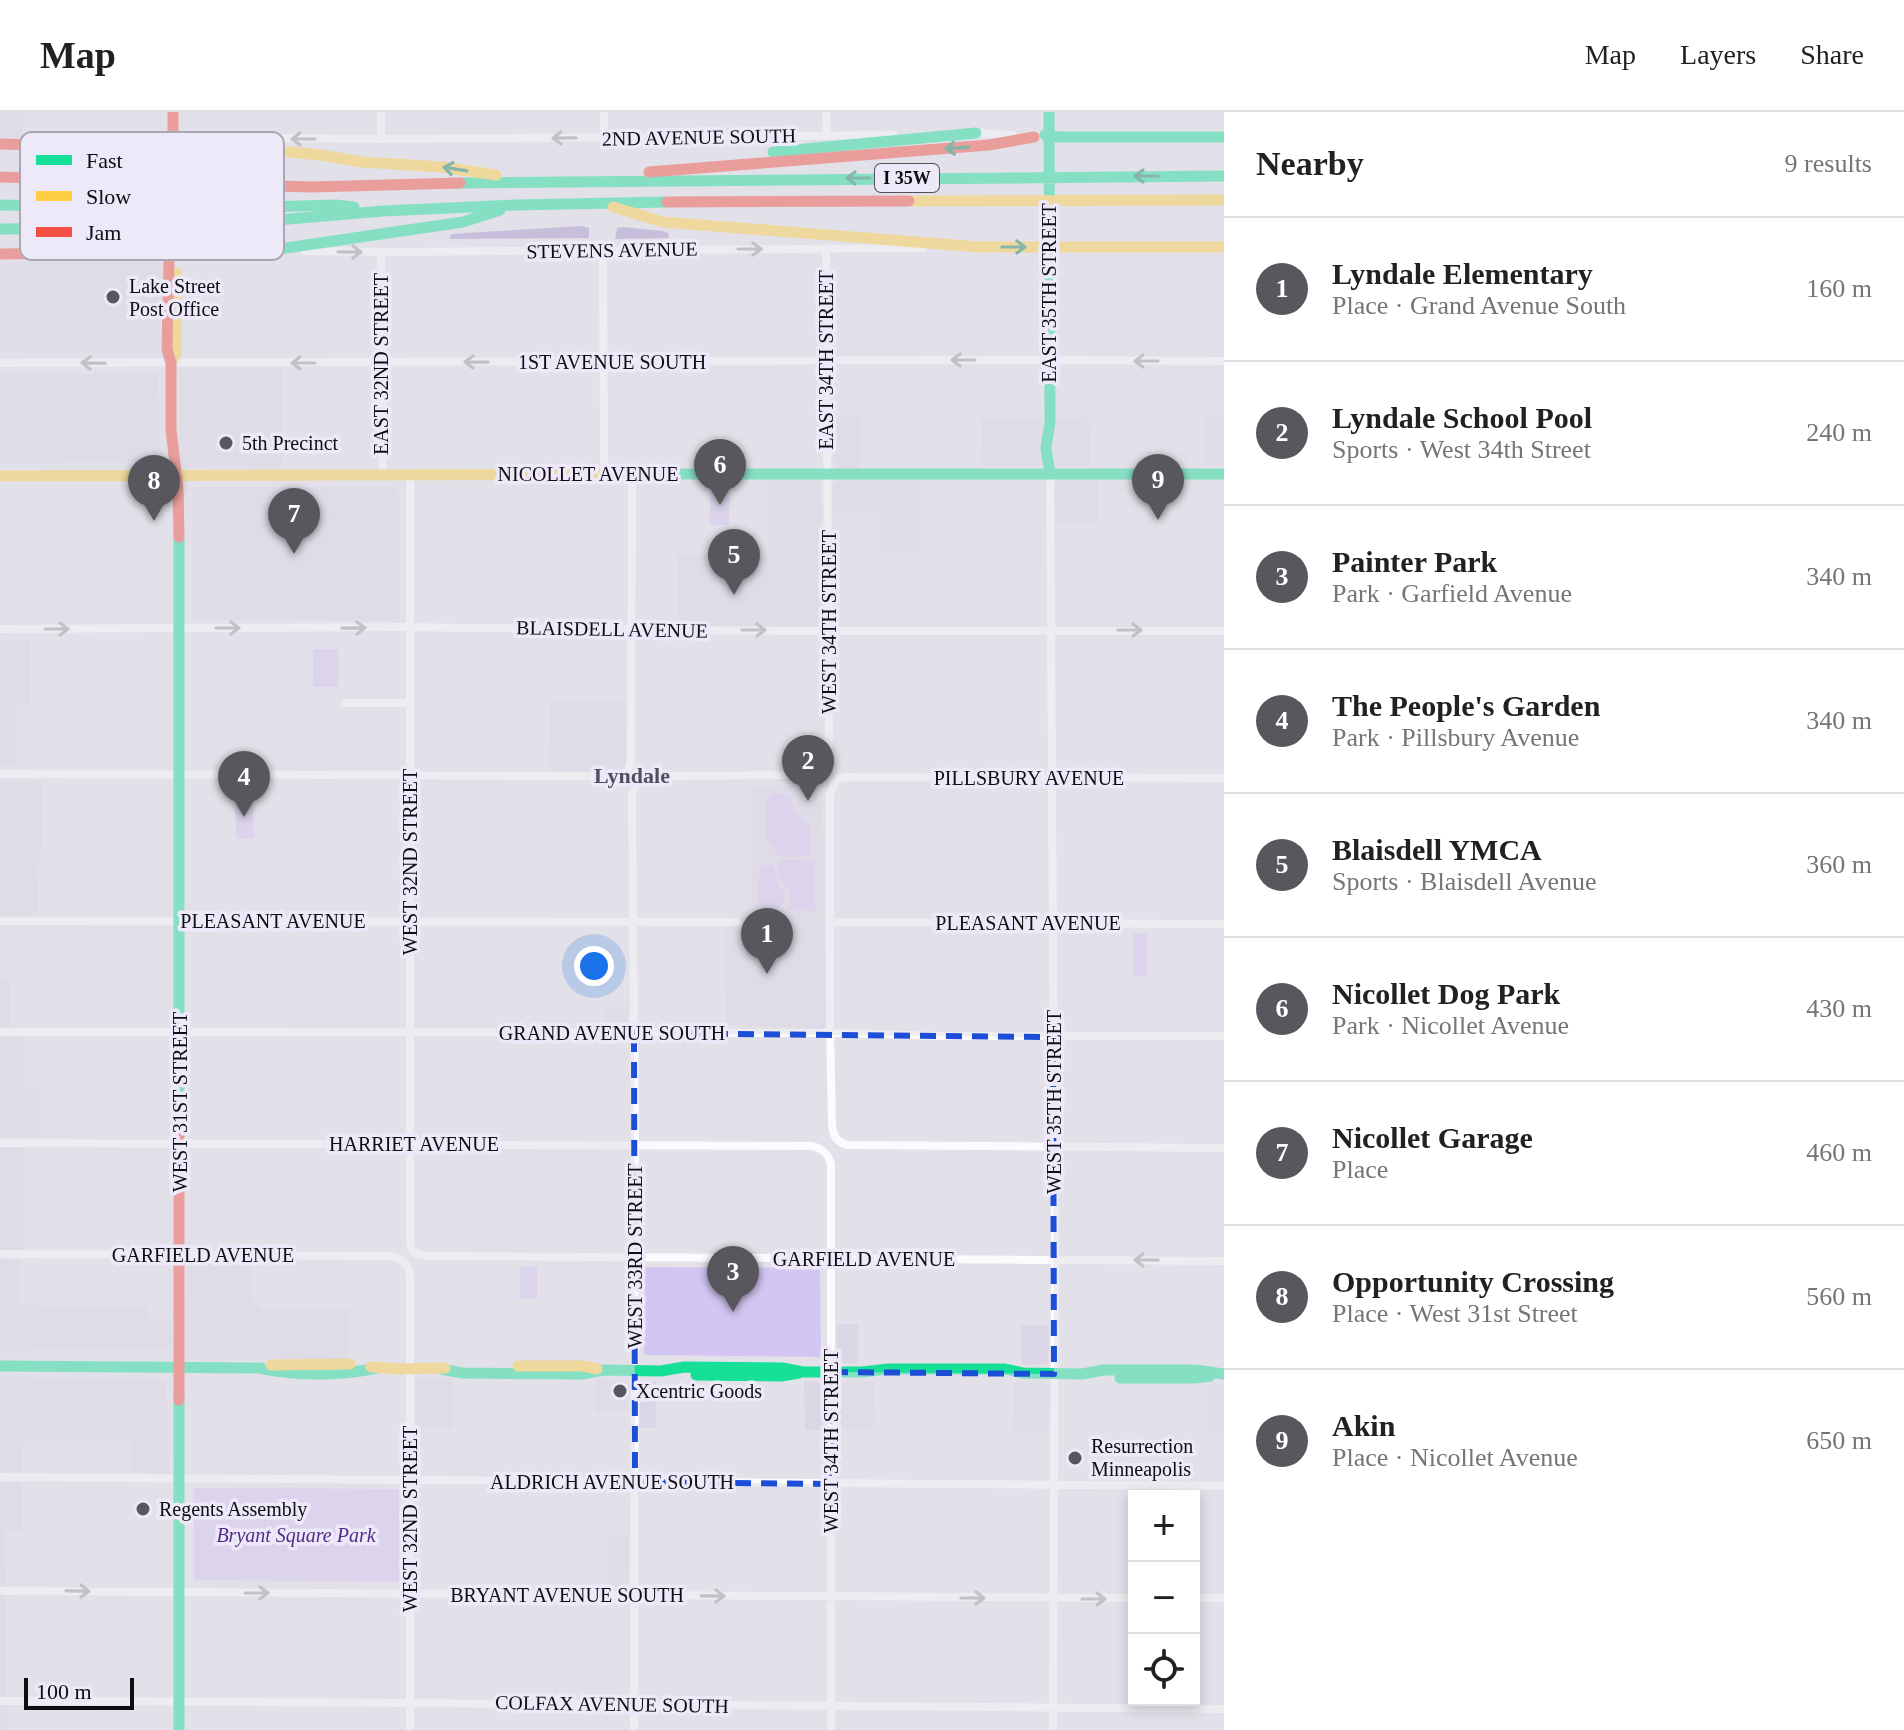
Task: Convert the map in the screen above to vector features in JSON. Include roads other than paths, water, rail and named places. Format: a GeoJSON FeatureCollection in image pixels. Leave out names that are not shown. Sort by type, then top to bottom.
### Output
{"type":"FeatureCollection","features":[{"type":"Feature","properties":{"kind":"main road","name":"EAST 35TH STREET"},"geometry":{"type":"LineString","coordinates":[[1049,112],[1050,422],[1054,473]]}},
{"type":"Feature","properties":{"kind":"main road"},"geometry":{"type":"LineString","coordinates":[[590,180],[782,151],[976,133]]}},
{"type":"Feature","properties":{"kind":"main road","name":"2ND AVENUE SOUTH"},"geometry":{"type":"LineString","coordinates":[[1034,137],[1224,137]]}},
{"type":"Feature","properties":{"kind":"main road"},"geometry":{"type":"LineString","coordinates":[[679,168],[989,145],[1034,137]]}},
{"type":"Feature","properties":{"kind":"main road","name":"2ND AVENUE SOUTH"},"geometry":{"type":"LineString","coordinates":[[0,144],[20,144]]}},
{"type":"Feature","properties":{"kind":"main road"},"geometry":{"type":"LineString","coordinates":[[284,152],[362,162],[442,167],[532,181]]}},
{"type":"Feature","properties":{"kind":"main road","name":"I 35W"},"geometry":{"type":"LineString","coordinates":[[284,186],[590,180],[1224,176]]}},
{"type":"Feature","properties":{"kind":"main road","name":"I 35W"},"geometry":{"type":"LineString","coordinates":[[0,177],[20,178]]}},
{"type":"Feature","properties":{"kind":"main road"},"geometry":{"type":"LineString","coordinates":[[284,194],[312,187]]}},
{"type":"Feature","properties":{"kind":"main road"},"geometry":{"type":"LineString","coordinates":[[0,199],[20,202]]}},
{"type":"Feature","properties":{"kind":"main road","name":"I 35W"},"geometry":{"type":"LineString","coordinates":[[284,219],[383,211],[601,203],[1224,200]]}},
{"type":"Feature","properties":{"kind":"main road"},"geometry":{"type":"LineString","coordinates":[[0,205],[17,202]]}},
{"type":"Feature","properties":{"kind":"main road"},"geometry":{"type":"LineString","coordinates":[[601,203],[663,222],[979,247]]}},
{"type":"Feature","properties":{"kind":"main road"},"geometry":{"type":"LineString","coordinates":[[284,205],[336,205],[383,211]]}},
{"type":"Feature","properties":{"kind":"main road"},"geometry":{"type":"LineString","coordinates":[[284,248],[463,222],[516,205]]}},
{"type":"Feature","properties":{"kind":"main road","name":"I 35W"},"geometry":{"type":"LineString","coordinates":[[0,229],[20,230]]}},
{"type":"Feature","properties":{"kind":"main road","name":"STEVENS AVENUE"},"geometry":{"type":"LineString","coordinates":[[979,247],[1224,247]]}},
{"type":"Feature","properties":{"kind":"main road","name":"WEST 31ST STREET"},"geometry":{"type":"LineString","coordinates":[[169,260],[167,349],[171,363],[171,429],[177,475],[180,776],[179,1730]]}},
{"type":"Feature","properties":{"kind":"main road","name":"NICOLLET AVENUE"},"geometry":{"type":"LineString","coordinates":[[0,476],[1224,474]]}},
{"type":"Feature","properties":{"kind":"main road"},"geometry":{"type":"LineString","coordinates":[[0,1366],[259,1368],[273,1364],[299,1364],[410,1369],[570,1366],[661,1371],[684,1367],[782,1368],[803,1372],[1005,1369],[1104,1378],[1199,1378],[1219,1374]]}},
{"type":"Feature","properties":{"kind":"street"},"geometry":{"type":"LineString","coordinates":[[381,112],[381,139]]}},
{"type":"Feature","properties":{"kind":"street"},"geometry":{"type":"LineString","coordinates":[[604,112],[604,137]]}},
{"type":"Feature","properties":{"kind":"street"},"geometry":{"type":"LineString","coordinates":[[826,112],[827,135]]}},
{"type":"Feature","properties":{"kind":"street","name":"2ND AVENUE SOUTH"},"geometry":{"type":"LineString","coordinates":[[284,141],[976,133],[1034,137]]}},
{"type":"Feature","properties":{"kind":"street","name":"STEVENS AVENUE"},"geometry":{"type":"LineString","coordinates":[[284,250],[979,247]]}},
{"type":"Feature","properties":{"kind":"street","name":"EAST 34TH STREET"},"geometry":{"type":"LineString","coordinates":[[826,248],[827,473]]}},
{"type":"Feature","properties":{"kind":"street"},"geometry":{"type":"LineString","coordinates":[[603,249],[604,474]]}},
{"type":"Feature","properties":{"kind":"street","name":"EAST 32ND STREET"},"geometry":{"type":"LineString","coordinates":[[381,252],[383,475]]}},
{"type":"Feature","properties":{"kind":"street","name":"1ST AVENUE SOUTH"},"geometry":{"type":"LineString","coordinates":[[0,363],[1224,361]]}},
{"type":"Feature","properties":{"kind":"street","name":"WEST 34TH STREET"},"geometry":{"type":"LineString","coordinates":[[637,782],[645,776],[820,775],[827,771],[827,473]]}},
{"type":"Feature","properties":{"kind":"street","name":"WEST 35TH STREET"},"geometry":{"type":"LineString","coordinates":[[1053,1730],[1054,473]]}},
{"type":"Feature","properties":{"kind":"street"},"geometry":{"type":"LineString","coordinates":[[0,774],[617,776],[628,772],[631,760],[632,474]]}},
{"type":"Feature","properties":{"kind":"street","name":"WEST 32ND STREET"},"geometry":{"type":"LineString","coordinates":[[410,475],[411,1248]]}},
{"type":"Feature","properties":{"kind":"street","name":"BLAISDELL AVENUE"},"geometry":{"type":"LineString","coordinates":[[0,629],[410,627],[1224,631]]}},
{"type":"Feature","properties":{"kind":"street"},"geometry":{"type":"LineString","coordinates":[[345,703],[410,703]]}},
{"type":"Feature","properties":{"kind":"street","name":"PILLSBURY AVENUE"},"geometry":{"type":"LineString","coordinates":[[831,922],[830,794],[835,782],[842,777],[1224,778]]}},
{"type":"Feature","properties":{"kind":"street","name":"WEST 33RD STREET"},"geometry":{"type":"LineString","coordinates":[[634,1730],[632,795],[637,782]]}},
{"type":"Feature","properties":{"kind":"street","name":"PLEASANT AVENUE"},"geometry":{"type":"LineString","coordinates":[[0,921],[738,922]]}},
{"type":"Feature","properties":{"kind":"street"},"geometry":{"type":"LineString","coordinates":[[831,922],[832,1124],[838,1141],[847,1145],[1224,1148]]}},
{"type":"Feature","properties":{"kind":"street","name":"PLEASANT AVENUE"},"geometry":{"type":"LineString","coordinates":[[831,922],[1224,924]]}},
{"type":"Feature","properties":{"kind":"street","name":"GRAND AVENUE SOUTH"},"geometry":{"type":"LineString","coordinates":[[0,1032],[1224,1036]]}},
{"type":"Feature","properties":{"kind":"street","name":"HARRIET AVENUE"},"geometry":{"type":"LineString","coordinates":[[0,1143],[811,1146],[827,1153]]}},
{"type":"Feature","properties":{"kind":"street","name":"WEST 34TH STREET"},"geometry":{"type":"LineString","coordinates":[[827,1153],[831,1164],[832,1258],[831,1730]]}},
{"type":"Feature","properties":{"kind":"street","name":"GARFIELD AVENUE"},"geometry":{"type":"LineString","coordinates":[[411,1248],[415,1253],[428,1256],[1224,1261]]}},
{"type":"Feature","properties":{"kind":"street","name":"GARFIELD AVENUE"},"geometry":{"type":"LineString","coordinates":[[0,1254],[390,1256],[404,1261]]}},
{"type":"Feature","properties":{"kind":"street","name":"WEST 32ND STREET"},"geometry":{"type":"LineString","coordinates":[[404,1261],[410,1275],[410,1730]]}},
{"type":"Feature","properties":{"kind":"street","name":"ALDRICH AVENUE SOUTH"},"geometry":{"type":"LineString","coordinates":[[0,1477],[1224,1486]]}},
{"type":"Feature","properties":{"kind":"street","name":"BRYANT AVENUE SOUTH"},"geometry":{"type":"LineString","coordinates":[[0,1591],[1128,1598]]}},
{"type":"Feature","properties":{"kind":"street"},"geometry":{"type":"LineString","coordinates":[[1200,1598],[1224,1598]]}},
{"type":"Feature","properties":{"kind":"street","name":"COLFAX AVENUE SOUTH"},"geometry":{"type":"LineString","coordinates":[[0,1701],[1224,1709]]}},
{"type":"Feature","properties":{"kind":"place","name":"Lake Street Post Office"},"geometry":{"type":"Point","coordinates":[113,297]}},
{"type":"Feature","properties":{"kind":"place","name":"5th Precinct"},"geometry":{"type":"Point","coordinates":[226,443]}},
{"type":"Feature","properties":{"kind":"place","name":"Nicollet Dog Park"},"geometry":{"type":"Point","coordinates":[720,505]}},
{"type":"Feature","properties":{"kind":"place","name":"Akin"},"geometry":{"type":"Point","coordinates":[1158,520]}},
{"type":"Feature","properties":{"kind":"place","name":"Opportunity Crossing"},"geometry":{"type":"Point","coordinates":[154,521]}},
{"type":"Feature","properties":{"kind":"place","name":"Nicollet Garage"},"geometry":{"type":"Point","coordinates":[294,554]}},
{"type":"Feature","properties":{"kind":"place","name":"Blaisdell YMCA"},"geometry":{"type":"Point","coordinates":[734,595]}},
{"type":"Feature","properties":{"kind":"place","name":"Lyndale School Pool"},"geometry":{"type":"Point","coordinates":[808,801]}},
{"type":"Feature","properties":{"kind":"place","name":"The People's Garden"},"geometry":{"type":"Point","coordinates":[244,817]}},
{"type":"Feature","properties":{"kind":"place","name":"Lyndale Elementary"},"geometry":{"type":"Point","coordinates":[767,974]}},
{"type":"Feature","properties":{"kind":"place","name":"Painter Park"},"geometry":{"type":"Point","coordinates":[733,1312]}},
{"type":"Feature","properties":{"kind":"place","name":"Xcentric Goods"},"geometry":{"type":"Point","coordinates":[620,1391]}},
{"type":"Feature","properties":{"kind":"place","name":"Resurrection Minneapolis"},"geometry":{"type":"Point","coordinates":[1075,1458]}},
{"type":"Feature","properties":{"kind":"place","name":"Regents Assembly"},"geometry":{"type":"Point","coordinates":[143,1509]}},
{"type":"Feature","properties":{"kind":"district","name":"Lyndale"},"geometry":{"type":"Point","coordinates":[632,775]}},
{"type":"Feature","properties":{"kind":"park label","name":"Bryant Square Park"},"geometry":{"type":"Point","coordinates":[296,1535]}}]}
